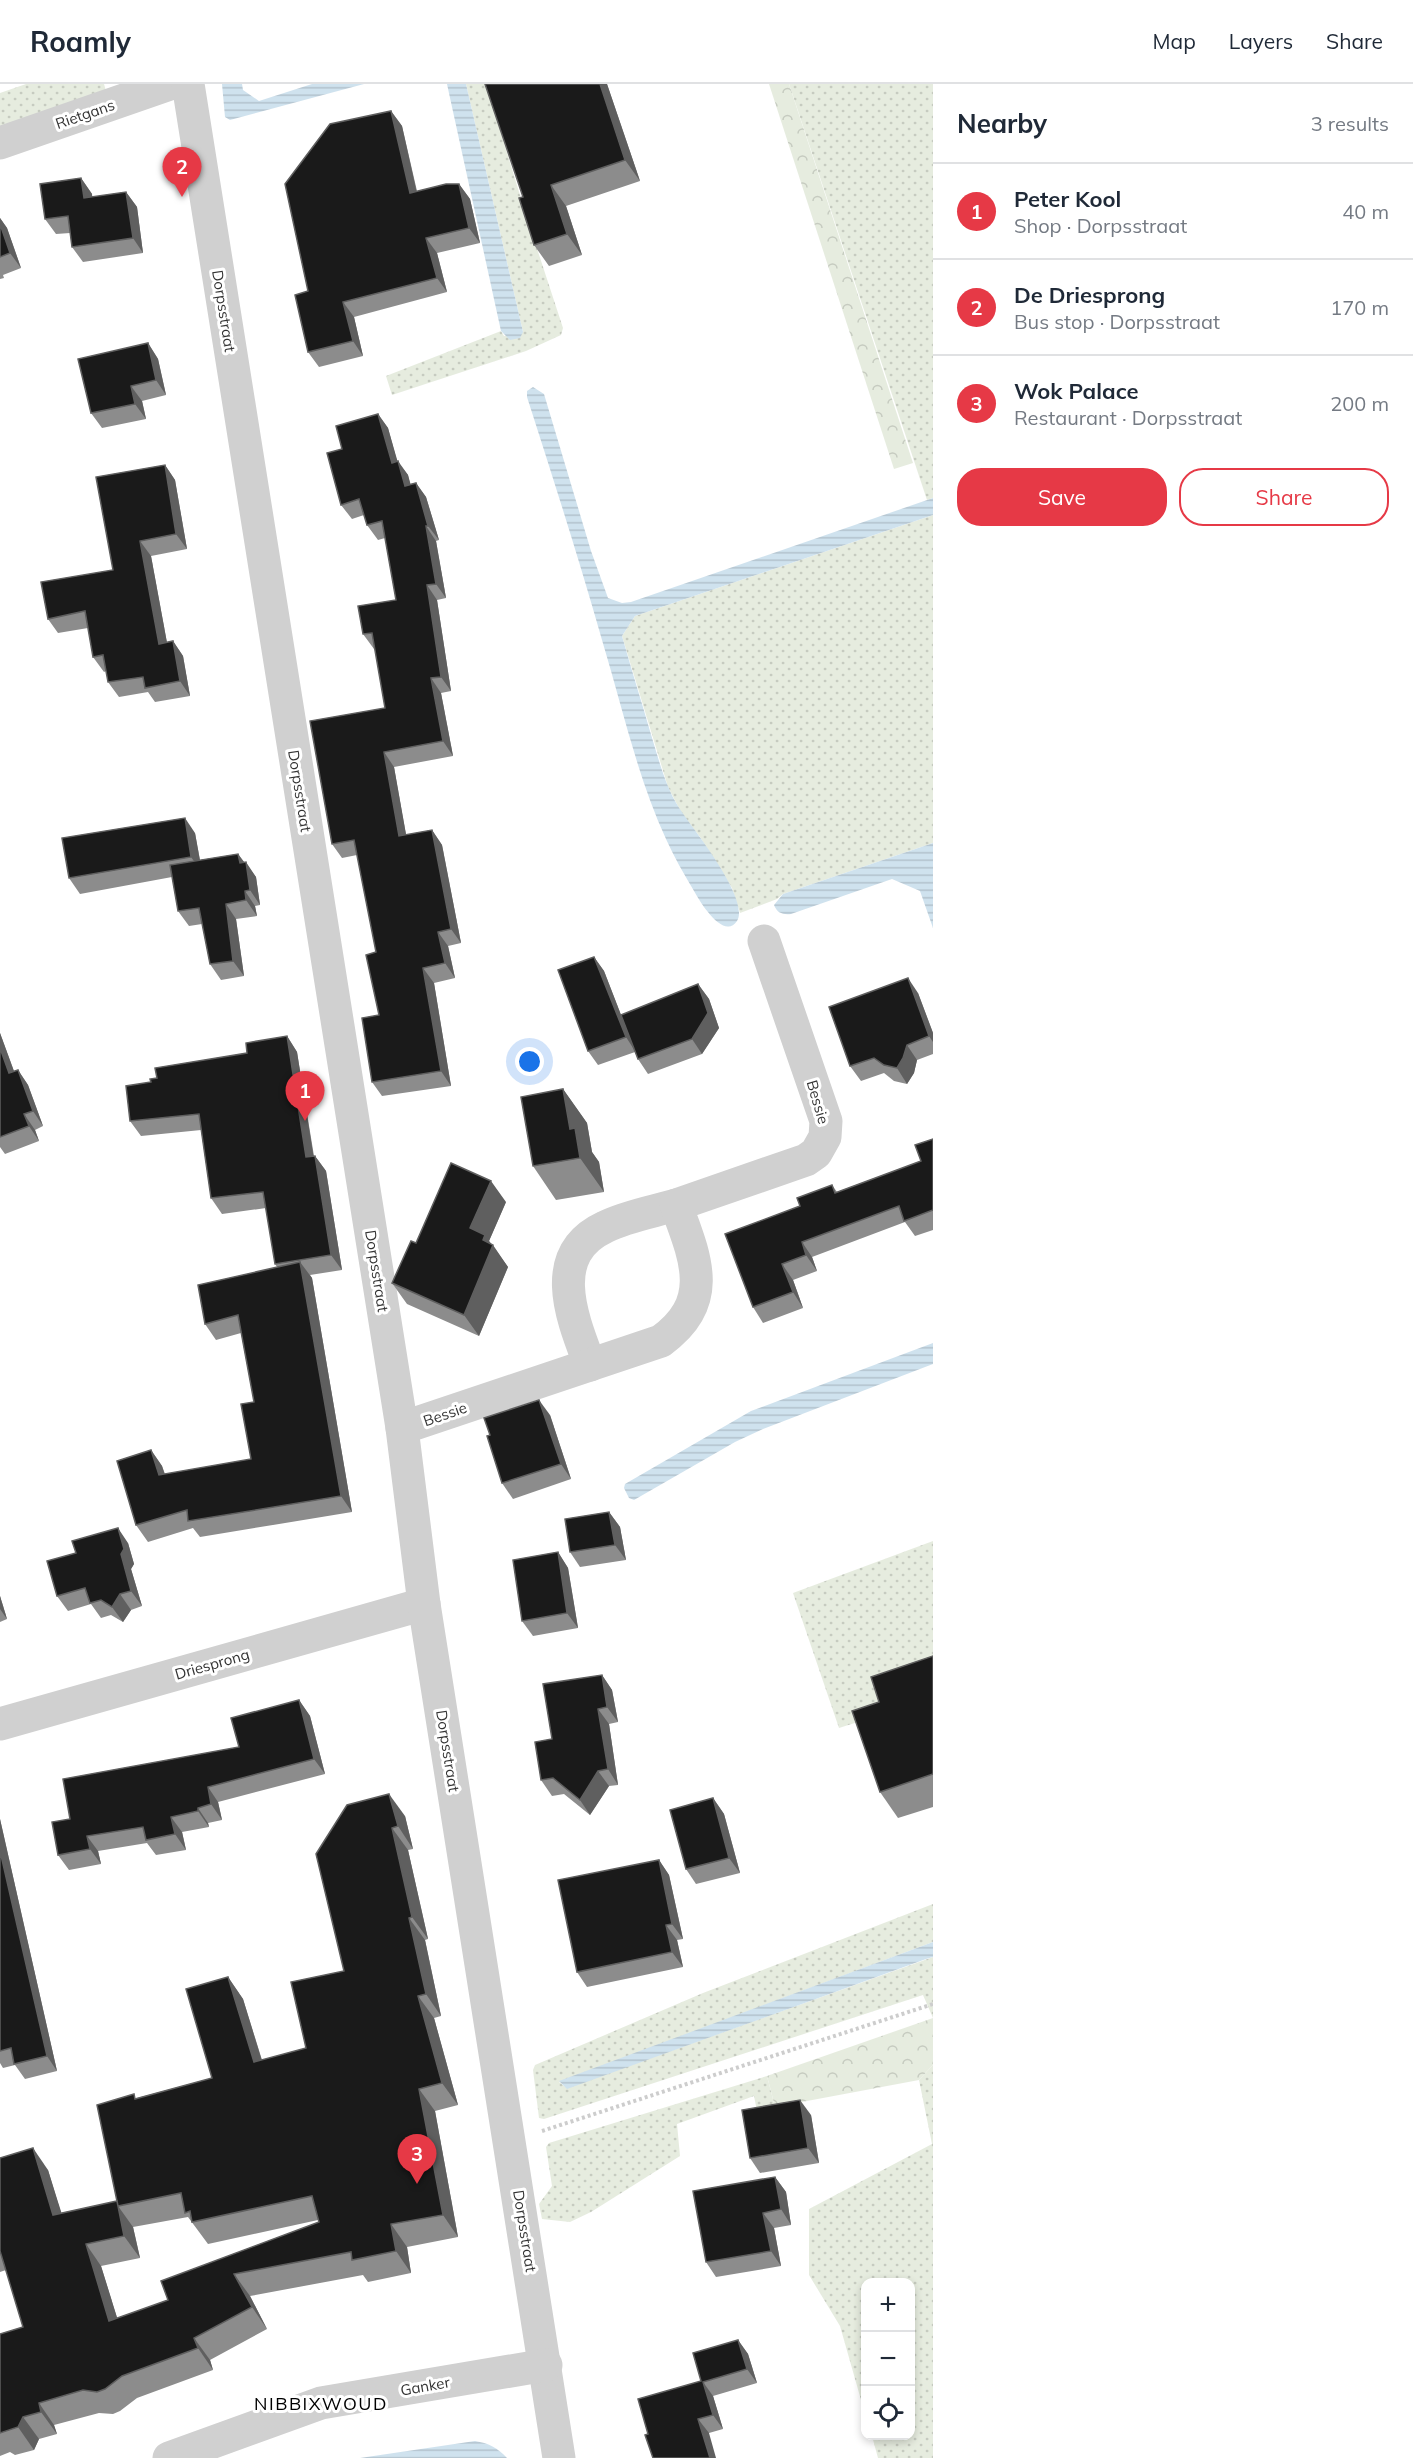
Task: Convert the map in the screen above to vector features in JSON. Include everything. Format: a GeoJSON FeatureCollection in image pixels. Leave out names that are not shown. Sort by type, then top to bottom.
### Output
{"type":"FeatureCollection","features":[{"type":"Feature","properties":{"kind":"street","name":"Rietgans"},"geometry":{"type":"LineString","coordinates":[[0,143],[170,84]]}},
{"type":"Feature","properties":{"kind":"street","name":"Dorpsstraat"},"geometry":{"type":"LineString","coordinates":[[188,84],[402,1428],[424,1604],[559,2458]]}},
{"type":"Feature","properties":{"kind":"street","name":"Bessie"},"geometry":{"type":"LineString","coordinates":[[591,1365],[569,1304],[568,1281],[571,1265],[579,1249],[590,1237],[604,1227],[806,1160],[816,1153],[825,1137],[826,1121],[764,941]]}},
{"type":"Feature","properties":{"kind":"street","name":"Bessie"},"geometry":{"type":"LineString","coordinates":[[402,1428],[661,1341],[687,1318],[694,1303],[696,1286],[688,1237],[676,1205]]}},
{"type":"Feature","properties":{"kind":"street","name":"Driesprong"},"geometry":{"type":"LineString","coordinates":[[0,1724],[424,1604]]}},
{"type":"Feature","properties":{"kind":"street","name":"Ganker"},"geometry":{"type":"LineString","coordinates":[[169,2458],[321,2403],[546,2366]]}},
{"type":"Feature","properties":{"kind":"path"},"geometry":{"type":"LineString","coordinates":[[510,2142],[933,2004]]}},
{"type":"Feature","properties":{"kind":"green space"},"geometry":{"type":"Polygon","coordinates":[[[26,84],[104,84],[106,91],[0,127],[0,93],[26,84]]]}},
{"type":"Feature","properties":{"kind":"green space"},"geometry":{"type":"Polygon","coordinates":[[[466,84],[486,84],[563,328],[561,335],[526,351],[392,395],[386,376],[501,331],[504,336],[523,332],[466,84]]]}},
{"type":"Feature","properties":{"kind":"green space"},"geometry":{"type":"Polygon","coordinates":[[[769,84],[789,84],[913,463],[894,469],[769,84]]]}},
{"type":"Feature","properties":{"kind":"green space"},"geometry":{"type":"Polygon","coordinates":[[[789,84],[933,84],[933,498],[927,500],[789,84]]]}},
{"type":"Feature","properties":{"kind":"green space"},"geometry":{"type":"Polygon","coordinates":[[[933,515],[933,843],[783,894],[777,899],[740,913],[732,888],[700,837],[682,814],[668,787],[622,636],[635,616],[933,515]]]}},
{"type":"Feature","properties":{"kind":"green space"},"geometry":{"type":"Polygon","coordinates":[[[933,1541],[933,1682],[886,1713],[839,1728],[793,1593],[933,1541]]]}},
{"type":"Feature","properties":{"kind":"green space"},"geometry":{"type":"Polygon","coordinates":[[[933,1904],[933,1942],[559,2082],[567,2088],[933,1957],[933,2018],[923,1995],[544,2119],[539,2118],[533,2070],[535,2065],[703,1993],[933,1904]]]}},
{"type":"Feature","properties":{"kind":"green space"},"geometry":{"type":"Polygon","coordinates":[[[933,2018],[933,2065],[919,2080],[775,2107],[767,2076],[933,2018]]]}},
{"type":"Feature","properties":{"kind":"green space"},"geometry":{"type":"Polygon","coordinates":[[[933,2065],[933,2458],[878,2458],[873,2440],[915,2440],[915,2278],[861,2278],[861,2400],[840,2326],[809,2275],[809,2209],[932,2144],[919,2080],[933,2065]]]}},
{"type":"Feature","properties":{"kind":"green space"},"geometry":{"type":"Polygon","coordinates":[[[767,2076],[775,2107],[757,2111],[754,2096],[677,2124],[680,2156],[591,2212],[570,2222],[542,2219],[539,2204],[552,2186],[546,2147],[549,2143],[767,2076]]]}},
{"type":"Feature","properties":{"kind":"water"},"geometry":{"type":"Polygon","coordinates":[[[222,84],[242,84],[243,90],[259,101],[312,84],[364,84],[230,120],[225,117],[222,84]]]}},
{"type":"Feature","properties":{"kind":"water"},"geometry":{"type":"Polygon","coordinates":[[[447,84],[466,84],[523,332],[520,338],[510,340],[501,331],[447,84]]]}},
{"type":"Feature","properties":{"kind":"water"},"geometry":{"type":"Polygon","coordinates":[[[533,387],[544,394],[591,551],[608,598],[622,603],[631,602],[933,498],[933,515],[635,616],[622,636],[668,786],[678,806],[720,867],[736,898],[739,911],[737,921],[732,926],[726,926],[713,918],[697,896],[669,846],[647,791],[527,397],[527,391],[533,387]]]}},
{"type":"Feature","properties":{"kind":"water"},"geometry":{"type":"Polygon","coordinates":[[[933,843],[933,928],[920,891],[892,879],[791,914],[781,913],[774,905],[783,894],[933,843]]]}},
{"type":"Feature","properties":{"kind":"water"},"geometry":{"type":"Polygon","coordinates":[[[933,1343],[933,1364],[763,1429],[735,1442],[634,1500],[629,1498],[624,1488],[625,1484],[751,1411],[933,1343]]]}},
{"type":"Feature","properties":{"kind":"water"},"geometry":{"type":"Polygon","coordinates":[[[933,1942],[933,1957],[567,2089],[559,2081],[933,1942]]]}},
{"type":"Feature","properties":{"kind":"water"},"geometry":{"type":"Polygon","coordinates":[[[475,2441],[493,2446],[507,2458],[360,2458],[475,2441]]]}},
{"type":"Feature","properties":{"kind":"building"},"geometry":{"type":"Polygon","coordinates":[[[485,84],[600,84],[625,160],[551,185],[567,234],[534,245],[519,198],[523,197],[485,84]]]}},
{"type":"Feature","properties":{"kind":"building"},"geometry":{"type":"Polygon","coordinates":[[[391,111],[410,193],[446,184],[459,184],[469,228],[426,238],[437,278],[343,302],[353,341],[308,352],[295,295],[308,291],[285,184],[330,124],[391,111]]]}},
{"type":"Feature","properties":{"kind":"building"},"geometry":{"type":"Polygon","coordinates":[[[81,178],[84,198],[126,192],[133,238],[72,247],[68,216],[45,219],[40,184],[81,178]]]}},
{"type":"Feature","properties":{"kind":"building"},"geometry":{"type":"Polygon","coordinates":[[[0,224],[10,253],[0,257],[0,224]]]}},
{"type":"Feature","properties":{"kind":"building"},"geometry":{"type":"Polygon","coordinates":[[[148,343],[156,380],[131,386],[135,404],[91,413],[78,359],[148,343]]]}},
{"type":"Feature","properties":{"kind":"building"},"geometry":{"type":"Polygon","coordinates":[[[378,414],[392,463],[398,461],[405,486],[416,483],[428,526],[426,526],[436,584],[427,585],[441,677],[431,678],[443,741],[384,752],[399,836],[432,830],[451,929],[438,932],[445,963],[423,968],[441,1071],[372,1082],[362,1018],[379,1015],[366,955],[376,952],[354,840],[332,844],[310,721],[385,708],[372,633],[363,634],[358,606],[396,600],[382,521],[367,525],[359,499],[341,505],[327,453],[342,449],[336,426],[378,414]]]}},
{"type":"Feature","properties":{"kind":"building"},"geometry":{"type":"Polygon","coordinates":[[[165,465],[176,534],[140,541],[159,644],[173,641],[180,681],[145,688],[143,677],[108,682],[103,655],[93,657],[85,611],[48,619],[41,582],[113,570],[96,477],[165,465]]]}},
{"type":"Feature","properties":{"kind":"building"},"geometry":{"type":"Polygon","coordinates":[[[185,818],[191,857],[69,878],[62,838],[185,818]]]}},
{"type":"Feature","properties":{"kind":"building"},"geometry":{"type":"Polygon","coordinates":[[[238,854],[240,863],[246,862],[250,890],[245,891],[246,900],[226,904],[233,961],[210,964],[199,908],[178,911],[170,865],[238,854]]]}},
{"type":"Feature","properties":{"kind":"building"},"geometry":{"type":"Polygon","coordinates":[[[594,957],[626,1037],[588,1051],[558,970],[594,957]]]}},
{"type":"Feature","properties":{"kind":"building"},"geometry":{"type":"Polygon","coordinates":[[[908,978],[929,1036],[907,1045],[897,1068],[884,1065],[874,1058],[850,1066],[829,1007],[908,978]]]}},
{"type":"Feature","properties":{"kind":"building"},"geometry":{"type":"Polygon","coordinates":[[[698,984],[708,1013],[692,1039],[638,1059],[621,1015],[698,984]]]}},
{"type":"Feature","properties":{"kind":"building"},"geometry":{"type":"Polygon","coordinates":[[[287,1036],[306,1157],[315,1156],[331,1255],[275,1264],[263,1192],[211,1198],[199,1114],[130,1121],[126,1086],[151,1082],[150,1079],[157,1078],[155,1068],[247,1053],[246,1043],[287,1036]]]}},
{"type":"Feature","properties":{"kind":"building"},"geometry":{"type":"Polygon","coordinates":[[[0,1048],[9,1073],[18,1070],[33,1111],[24,1114],[29,1126],[0,1137],[0,1048]]]}},
{"type":"Feature","properties":{"kind":"building"},"geometry":{"type":"Polygon","coordinates":[[[563,1089],[570,1129],[575,1128],[580,1158],[533,1166],[521,1097],[563,1089]]]}},
{"type":"Feature","properties":{"kind":"building"},"geometry":{"type":"Polygon","coordinates":[[[933,1139],[933,1210],[904,1221],[899,1206],[802,1242],[806,1255],[782,1264],[793,1292],[753,1307],[725,1234],[800,1206],[797,1198],[832,1185],[835,1193],[921,1161],[915,1145],[933,1139]]]}},
{"type":"Feature","properties":{"kind":"building"},"geometry":{"type":"Polygon","coordinates":[[[451,1163],[491,1181],[470,1228],[485,1235],[483,1240],[493,1245],[464,1315],[392,1283],[411,1241],[416,1243],[451,1163]]]}},
{"type":"Feature","properties":{"kind":"building"},"geometry":{"type":"Polygon","coordinates":[[[300,1262],[341,1496],[188,1521],[187,1510],[136,1525],[117,1461],[151,1450],[159,1475],[251,1459],[241,1404],[254,1402],[238,1315],[205,1324],[198,1285],[300,1262]]]}},
{"type":"Feature","properties":{"kind":"building"},"geometry":{"type":"Polygon","coordinates":[[[539,1400],[561,1464],[502,1483],[487,1436],[490,1435],[484,1418],[539,1400]]]}},
{"type":"Feature","properties":{"kind":"building"},"geometry":{"type":"Polygon","coordinates":[[[609,1512],[615,1545],[570,1552],[565,1519],[609,1512]]]}},
{"type":"Feature","properties":{"kind":"building"},"geometry":{"type":"Polygon","coordinates":[[[118,1528],[124,1549],[121,1554],[131,1591],[120,1594],[112,1607],[101,1600],[90,1603],[85,1588],[57,1596],[47,1561],[76,1553],[72,1541],[118,1528]]]}},
{"type":"Feature","properties":{"kind":"building"},"geometry":{"type":"Polygon","coordinates":[[[558,1552],[567,1613],[522,1621],[513,1560],[558,1552]]]}},
{"type":"Feature","properties":{"kind":"building"},"geometry":{"type":"Polygon","coordinates":[[[933,1656],[933,1774],[880,1792],[852,1711],[879,1702],[871,1677],[933,1656]]]}},
{"type":"Feature","properties":{"kind":"building"},"geometry":{"type":"Polygon","coordinates":[[[602,1675],[607,1707],[598,1709],[608,1769],[598,1771],[580,1800],[553,1778],[541,1780],[535,1742],[552,1739],[543,1684],[602,1675]]]}},
{"type":"Feature","properties":{"kind":"building"},"geometry":{"type":"Polygon","coordinates":[[[299,1700],[314,1759],[208,1787],[211,1804],[198,1808],[198,1811],[171,1817],[175,1834],[146,1840],[143,1827],[87,1836],[90,1849],[58,1855],[52,1822],[70,1819],[63,1779],[239,1747],[231,1718],[299,1700]]]}},
{"type":"Feature","properties":{"kind":"building"},"geometry":{"type":"Polygon","coordinates":[[[389,1794],[398,1826],[392,1828],[426,1994],[418,1996],[442,2083],[419,2089],[443,2215],[391,2224],[396,2251],[352,2260],[351,2252],[234,2274],[252,2307],[194,2338],[198,2348],[122,2376],[97,2392],[83,2390],[39,2403],[41,2412],[23,2417],[18,2427],[0,2433],[0,2334],[23,2327],[0,2251],[0,2158],[33,2148],[53,2215],[117,2201],[97,2105],[134,2094],[135,2099],[212,2078],[186,1989],[228,1977],[254,2062],[306,2048],[291,1982],[344,1971],[316,1854],[347,1805],[389,1794]],[[181,2193],[118,2206],[124,2236],[86,2244],[109,2321],[168,2300],[161,2281],[319,2222],[312,2196],[192,2222],[190,2211],[185,2213],[181,2193]]]}},
{"type":"Feature","properties":{"kind":"building"},"geometry":{"type":"Polygon","coordinates":[[[713,1798],[729,1858],[686,1869],[670,1810],[713,1798]]]}},
{"type":"Feature","properties":{"kind":"building"},"geometry":{"type":"Polygon","coordinates":[[[0,1851],[47,2056],[14,2064],[11,2048],[0,2051],[0,1851]]]}},
{"type":"Feature","properties":{"kind":"building"},"geometry":{"type":"Polygon","coordinates":[[[659,1860],[672,1924],[666,1925],[672,1952],[577,1972],[558,1880],[659,1860]]]}},
{"type":"Feature","properties":{"kind":"building"},"geometry":{"type":"Polygon","coordinates":[[[800,2100],[808,2148],[750,2158],[742,2110],[800,2100]]]}},
{"type":"Feature","properties":{"kind":"building"},"geometry":{"type":"Polygon","coordinates":[[[775,2177],[781,2209],[763,2213],[771,2251],[706,2262],[693,2191],[775,2177]]]}},
{"type":"Feature","properties":{"kind":"building"},"geometry":{"type":"Polygon","coordinates":[[[738,2340],[747,2369],[703,2382],[713,2415],[698,2419],[710,2458],[653,2458],[645,2435],[648,2434],[638,2399],[701,2381],[693,2353],[738,2340]]]}},
{"type":"Feature","properties":{"kind":"place","name":"De Driesprong"},"geometry":{"type":"Point","coordinates":[182,197]}},
{"type":"Feature","properties":{"kind":"place","name":"Peter Kool"},"geometry":{"type":"Point","coordinates":[305,1121]}},
{"type":"Feature","properties":{"kind":"place","name":"Wok Palace"},"geometry":{"type":"Point","coordinates":[417,2184]}},
{"type":"Feature","properties":{"kind":"district","name":"NIBBIXWOUD"},"geometry":{"type":"Point","coordinates":[321,2403]}}]}
